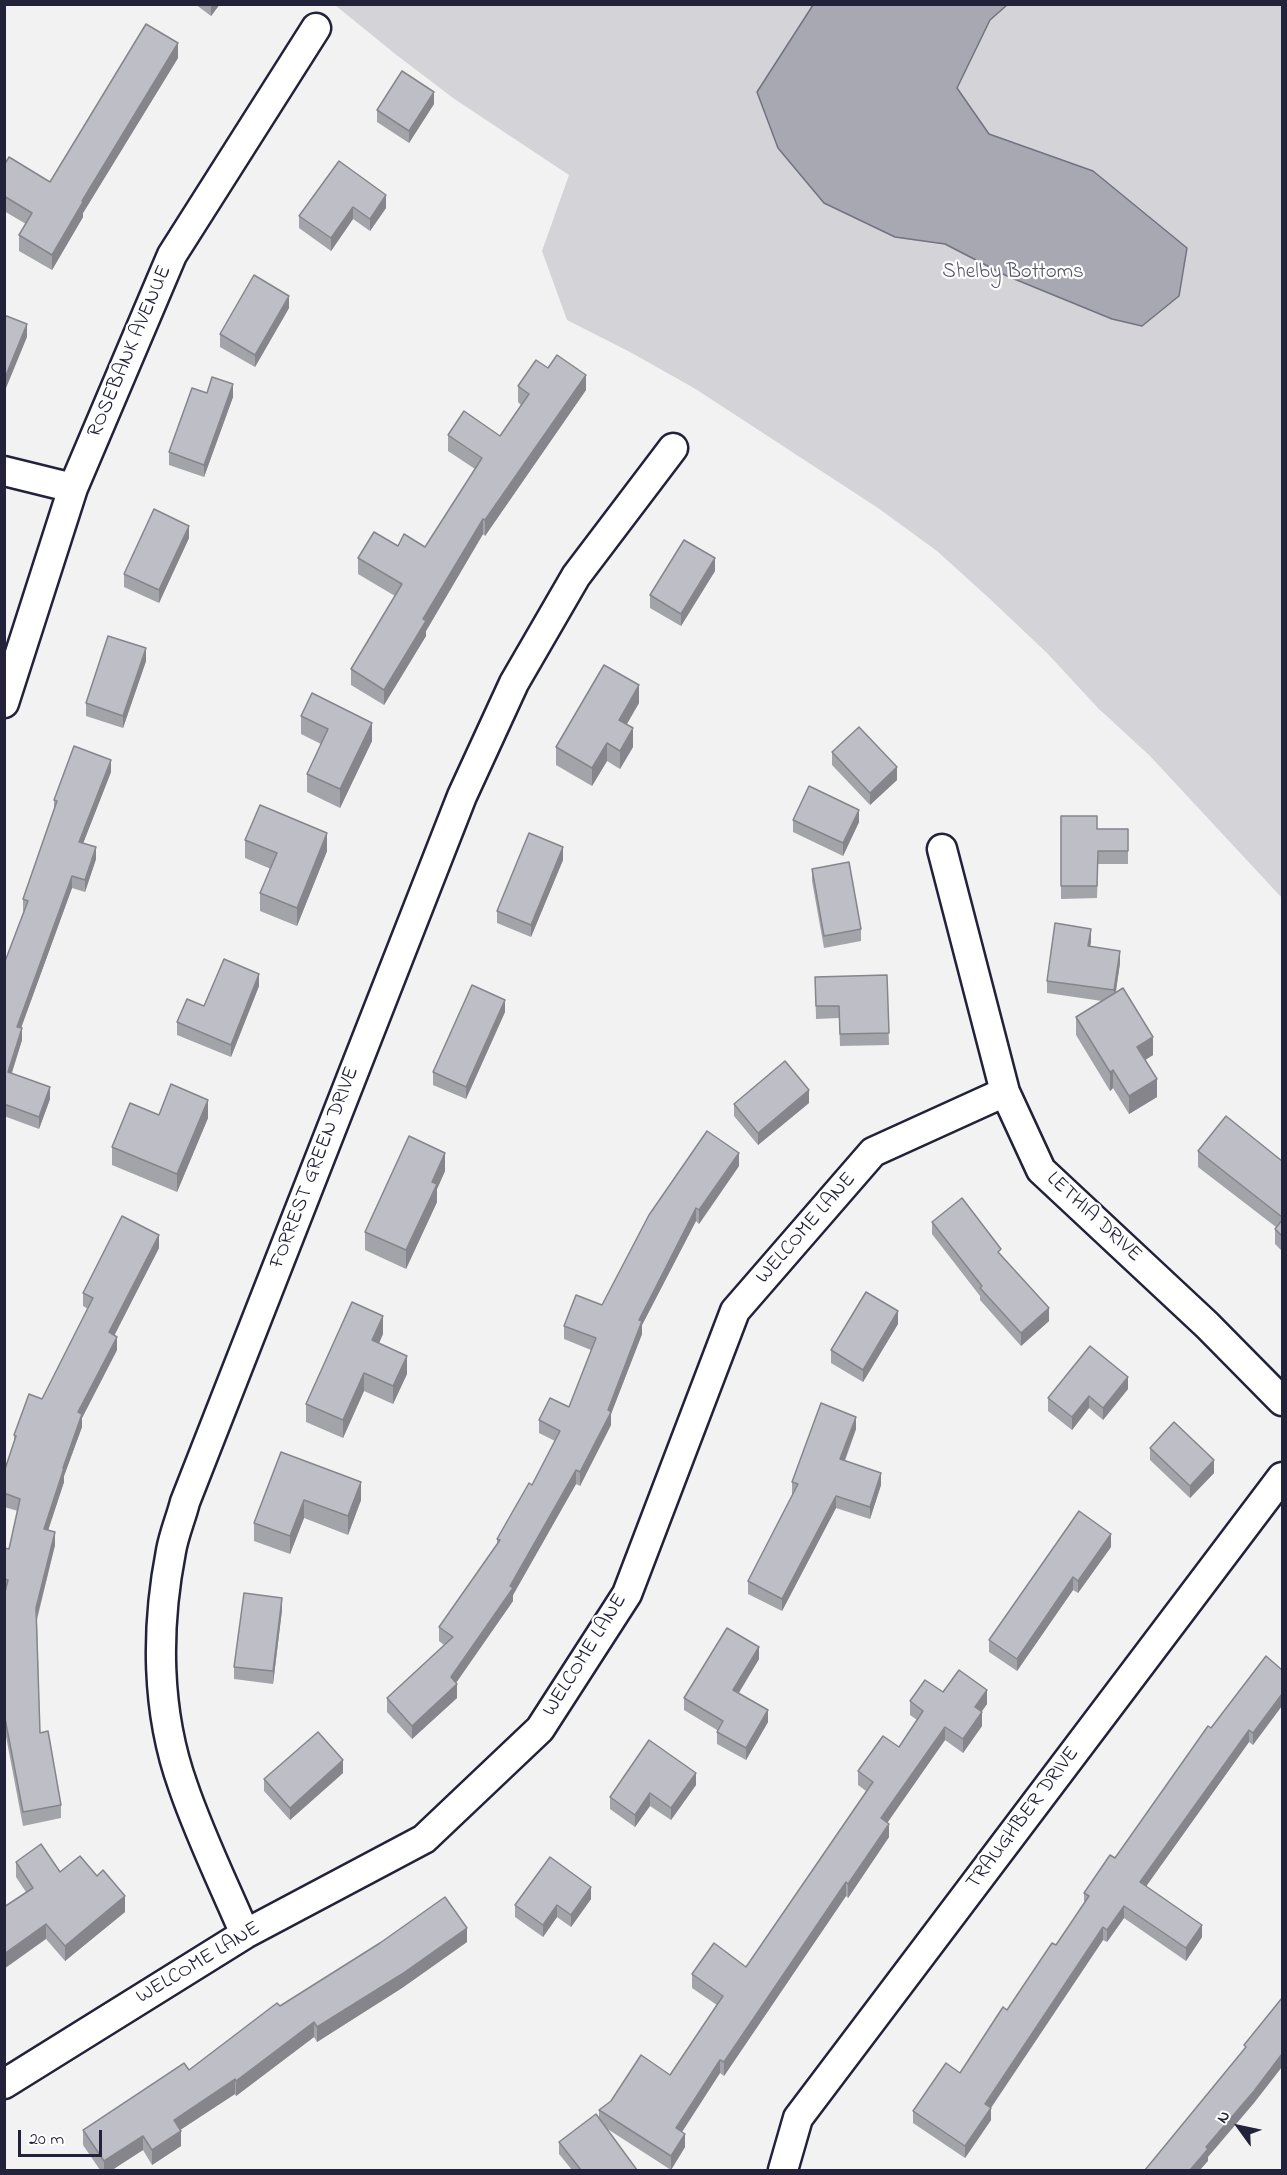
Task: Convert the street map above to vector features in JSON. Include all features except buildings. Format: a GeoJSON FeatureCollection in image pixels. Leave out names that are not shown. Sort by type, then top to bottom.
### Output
{"type":"FeatureCollection","features":[{"type":"Feature","properties":{"kind":"street","name":"ROSEBANK AVENUE"},"geometry":{"type":"LineString","coordinates":[[4,703],[73,488],[172,255],[316,28]]}},
{"type":"Feature","properties":{"kind":"street","name":"FORREST GREEN DRIVE"},"geometry":{"type":"LineString","coordinates":[[245,1934],[183,1786],[170,1740],[163,1692],[160,1644],[164,1596],[172,1549],[185,1502],[466,786],[514,683],[576,576],[673,448]]}},
{"type":"Feature","properties":{"kind":"street"},"geometry":{"type":"LineString","coordinates":[[4,471],[73,488]]}},
{"type":"Feature","properties":{"kind":"street","name":"LETHIA DRIVE"},"geometry":{"type":"LineString","coordinates":[[942,849],[1005,1092],[1041,1170],[1207,1325],[1282,1401]]}},
{"type":"Feature","properties":{"kind":"street","name":"WELCOME LANE"},"geometry":{"type":"LineString","coordinates":[[4,2084],[245,1934],[424,1839],[540,1729],[627,1594],[735,1311],[873,1152],[1005,1092]]}},
{"type":"Feature","properties":{"kind":"street","name":"TRAUGHBER DRIVE"},"geometry":{"type":"LineString","coordinates":[[783,2170],[798,2118],[1282,1477]]}},
{"type":"Feature","properties":{"kind":"green space","name":"Shelby Bottoms"},"geometry":{"type":"Polygon","coordinates":[[[335,5],[1282,5],[1282,898],[1150,756],[1098,708],[1047,653],[937,551],[878,508],[694,388],[567,320],[542,251],[569,175],[453,98],[335,5]]]}},
{"type":"Feature","properties":{"kind":"shaded area"},"geometry":{"type":"Polygon","coordinates":[[[813,5],[1007,5],[990,20],[957,88],[989,134],[1093,171],[1187,248],[1179,296],[1142,326],[1112,319],[1007,276],[945,244],[895,237],[824,203],[778,148],[757,92],[813,5]]]}}]}
